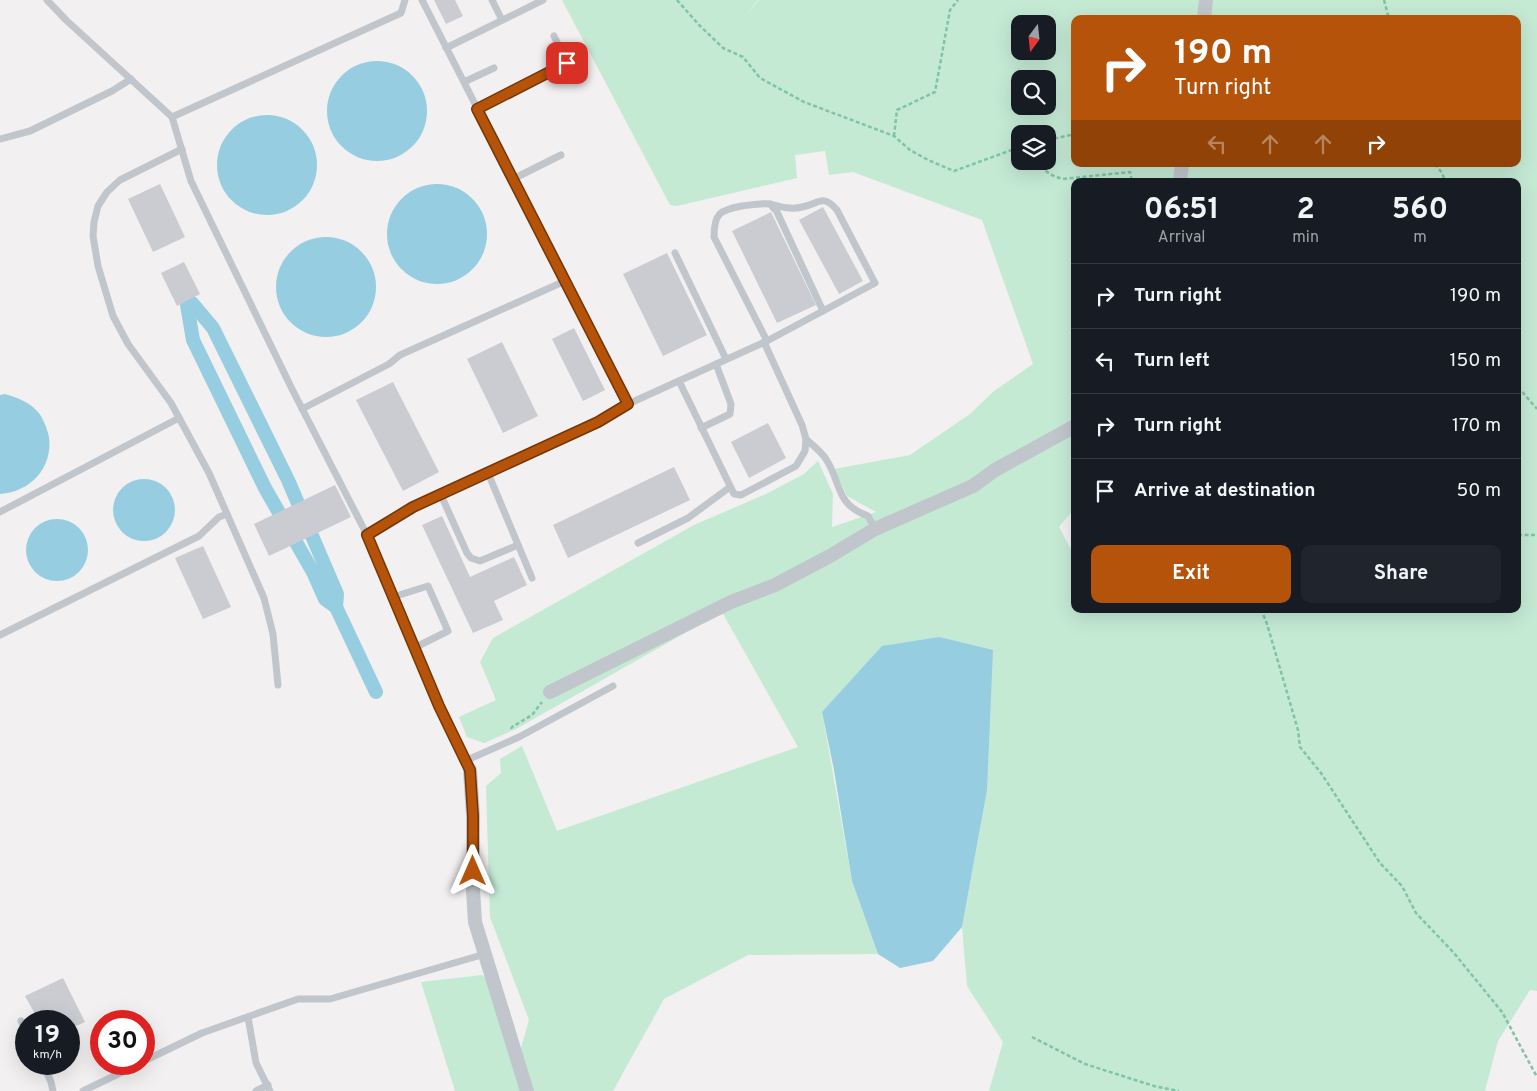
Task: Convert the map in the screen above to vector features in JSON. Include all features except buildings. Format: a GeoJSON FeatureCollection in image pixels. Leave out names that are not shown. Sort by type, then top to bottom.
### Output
{"type":"FeatureCollection","features":[{"type":"Feature","properties":{"kind":"street"},"geometry":{"type":"LineString","coordinates":[[1204,15],[1206,0]]}},
{"type":"Feature","properties":{"kind":"street"},"geometry":{"type":"LineString","coordinates":[[550,692],[731,602],[775,585],[830,556],[875,529],[972,486],[995,470],[1071,428]]}},
{"type":"Feature","properties":{"kind":"street"},"geometry":{"type":"LineString","coordinates":[[468,766],[473,816],[475,922],[527,1091]]}},
{"type":"Feature","properties":{"kind":"lane"},"geometry":{"type":"LineString","coordinates":[[47,0],[66,20],[172,117],[191,181],[302,409],[367,535],[439,706],[468,766],[510,741],[614,686]]}},
{"type":"Feature","properties":{"kind":"lane"},"geometry":{"type":"LineString","coordinates":[[172,117],[401,13],[405,0]]}},
{"type":"Feature","properties":{"kind":"lane"},"geometry":{"type":"LineString","coordinates":[[422,0],[628,404]]}},
{"type":"Feature","properties":{"kind":"lane"},"geometry":{"type":"LineString","coordinates":[[492,0],[502,20]]}},
{"type":"Feature","properties":{"kind":"lane"},"geometry":{"type":"LineString","coordinates":[[446,48],[543,0]]}},
{"type":"Feature","properties":{"kind":"lane"},"geometry":{"type":"LineString","coordinates":[[477,109],[567,63],[554,36]]}},
{"type":"Feature","properties":{"kind":"lane"},"geometry":{"type":"LineString","coordinates":[[464,82],[494,68]]}},
{"type":"Feature","properties":{"kind":"lane"},"geometry":{"type":"LineString","coordinates":[[0,139],[30,131],[112,91],[130,79]]}},
{"type":"Feature","properties":{"kind":"lane"},"geometry":{"type":"LineString","coordinates":[[182,149],[120,180],[107,192],[98,206],[94,222],[93,236],[98,266],[114,316],[128,344],[171,404],[209,473],[264,598],[273,634],[278,684]]}},
{"type":"Feature","properties":{"kind":"lane"},"geometry":{"type":"LineString","coordinates":[[513,179],[561,155]]}},
{"type":"Feature","properties":{"kind":"lane"},"geometry":{"type":"LineString","coordinates":[[367,535],[413,507],[598,422],[628,404],[765,342],[875,283],[837,210],[830,202],[819,200],[804,207],[790,209],[761,203],[726,209],[718,216],[714,225],[714,237],[765,342],[802,425],[806,439],[805,451],[796,466],[741,495],[734,494],[679,381]]}},
{"type":"Feature","properties":{"kind":"lane"},"geometry":{"type":"LineString","coordinates":[[770,204],[777,212],[823,311]]}},
{"type":"Feature","properties":{"kind":"lane"},"geometry":{"type":"LineString","coordinates":[[676,253],[726,359]]}},
{"type":"Feature","properties":{"kind":"lane"},"geometry":{"type":"LineString","coordinates":[[302,409],[389,364],[400,355],[565,281]]}},
{"type":"Feature","properties":{"kind":"lane"},"geometry":{"type":"LineString","coordinates":[[701,428],[730,414],[731,404],[716,364]]}},
{"type":"Feature","properties":{"kind":"lane"},"geometry":{"type":"LineString","coordinates":[[0,512],[179,418]]}},
{"type":"Feature","properties":{"kind":"lane"},"geometry":{"type":"LineString","coordinates":[[806,439],[825,458],[845,503],[856,512],[868,516],[875,529]]}},
{"type":"Feature","properties":{"kind":"lane"},"geometry":{"type":"LineString","coordinates":[[488,473],[532,578]]}},
{"type":"Feature","properties":{"kind":"lane"},"geometry":{"type":"LineString","coordinates":[[638,543],[688,518],[730,487]]}},
{"type":"Feature","properties":{"kind":"lane"},"geometry":{"type":"LineString","coordinates":[[441,495],[471,558],[480,561],[518,545]]}},
{"type":"Feature","properties":{"kind":"lane"},"geometry":{"type":"LineString","coordinates":[[0,635],[199,536],[219,517],[227,514]]}},
{"type":"Feature","properties":{"kind":"lane"},"geometry":{"type":"LineString","coordinates":[[393,597],[428,586],[448,631],[414,648]]}},
{"type":"Feature","properties":{"kind":"lane"},"geometry":{"type":"LineString","coordinates":[[155,1056],[202,1033],[298,999],[330,999],[485,954]]}},
{"type":"Feature","properties":{"kind":"lane"},"geometry":{"type":"LineString","coordinates":[[248,1017],[256,1063],[269,1088],[256,1091]]}},
{"type":"Feature","properties":{"kind":"lane"},"geometry":{"type":"LineString","coordinates":[[48,1075],[53,1091]]}},
{"type":"Feature","properties":{"kind":"lane"},"geometry":{"type":"LineString","coordinates":[[83,1091],[116,1075]]}},
{"type":"Feature","properties":{"kind":"path"},"geometry":{"type":"LineString","coordinates":[[677,0],[723,48],[743,57],[760,78],[804,102],[894,136],[910,150],[928,160],[954,171],[1011,150]]}},
{"type":"Feature","properties":{"kind":"path"},"geometry":{"type":"LineString","coordinates":[[894,136],[897,110],[935,92],[950,10],[958,0]]}},
{"type":"Feature","properties":{"kind":"path"},"geometry":{"type":"LineString","coordinates":[[1384,0],[1388,15]]}},
{"type":"Feature","properties":{"kind":"path"},"geometry":{"type":"LineString","coordinates":[[1056,138],[1071,135]]}},
{"type":"Feature","properties":{"kind":"path"},"geometry":{"type":"LineString","coordinates":[[1437,167],[1444,178]]}},
{"type":"Feature","properties":{"kind":"path"},"geometry":{"type":"LineString","coordinates":[[1045,170],[1052,176],[1063,179],[1071,178]]}},
{"type":"Feature","properties":{"kind":"path"},"geometry":{"type":"LineString","coordinates":[[1073,178],[1130,172],[1131,178]]}},
{"type":"Feature","properties":{"kind":"path"},"geometry":{"type":"LineString","coordinates":[[1521,390],[1537,409]]}},
{"type":"Feature","properties":{"kind":"path"},"geometry":{"type":"LineString","coordinates":[[1521,535],[1537,535]]}},
{"type":"Feature","properties":{"kind":"path"},"geometry":{"type":"LineString","coordinates":[[1263,613],[1298,730],[1300,747],[1321,773],[1380,863],[1402,886],[1416,913],[1454,953],[1502,1012],[1537,1077]]}},
{"type":"Feature","properties":{"kind":"path"},"geometry":{"type":"LineString","coordinates":[[510,741],[512,727],[532,715],[550,692]]}},
{"type":"Feature","properties":{"kind":"path"},"geometry":{"type":"LineString","coordinates":[[1032,1037],[1085,1064],[1154,1086],[1179,1091]]}},
{"type":"Feature","properties":{"kind":"green space"},"geometry":{"type":"Polygon","coordinates":[[[562,0],[758,0],[745,16],[759,0],[1537,0],[1537,991],[1530,990],[1498,1041],[1485,1091],[989,1091],[1003,1042],[967,986],[962,927],[987,789],[822,712],[852,881],[878,954],[748,955],[664,999],[613,1091],[534,1091],[521,1048],[529,1020],[490,917],[486,786],[501,773],[500,759],[522,746],[557,831],[798,747],[722,612],[516,729],[484,743],[467,737],[459,717],[496,700],[480,662],[493,638],[694,525],[766,494],[804,474],[818,461],[833,494],[832,527],[876,512],[847,496],[834,469],[910,455],[970,414],[994,391],[1033,364],[982,220],[853,172],[829,175],[825,151],[795,155],[797,178],[677,206],[670,205],[562,0]]]}},
{"type":"Feature","properties":{"kind":"green space"},"geometry":{"type":"Polygon","coordinates":[[[482,975],[492,984],[521,1091],[455,1091],[421,982],[482,975]]]}},
{"type":"Feature","properties":{"kind":"water"},"geometry":{"type":"Polygon","coordinates":[[[377,61],[396,65],[412,76],[423,92],[427,111],[423,130],[412,146],[396,157],[377,161],[358,157],[342,146],[331,130],[327,111],[331,92],[342,76],[358,65],[377,61]]]}},
{"type":"Feature","properties":{"kind":"water"},"geometry":{"type":"Polygon","coordinates":[[[267,115],[286,119],[302,130],[313,146],[317,165],[313,184],[302,200],[286,211],[267,215],[248,211],[232,200],[221,184],[217,165],[221,146],[232,130],[248,119],[267,115]]]}},
{"type":"Feature","properties":{"kind":"water"},"geometry":{"type":"Polygon","coordinates":[[[437,184],[456,188],[472,199],[483,215],[487,234],[483,253],[472,269],[456,280],[437,284],[418,280],[402,269],[391,253],[387,234],[391,215],[402,199],[418,188],[437,184]]]}},
{"type":"Feature","properties":{"kind":"water"},"geometry":{"type":"Polygon","coordinates":[[[326,237],[345,241],[361,252],[372,268],[376,287],[372,306],[361,322],[345,333],[326,337],[307,333],[291,322],[280,306],[276,287],[280,268],[291,252],[307,241],[326,237]]]}},
{"type":"Feature","properties":{"kind":"water"},"geometry":{"type":"Polygon","coordinates":[[[5,394],[23,401],[38,412],[44,421],[49,437],[49,448],[43,468],[30,483],[21,489],[0,494],[0,395],[5,394]]]}},
{"type":"Feature","properties":{"kind":"water"},"geometry":{"type":"Polygon","coordinates":[[[138,479],[150,479],[166,488],[173,498],[175,510],[173,522],[166,532],[150,541],[138,541],[127,536],[118,527],[113,516],[113,504],[118,493],[127,484],[138,479]]]}},
{"type":"Feature","properties":{"kind":"water"},"geometry":{"type":"Polygon","coordinates":[[[51,519],[63,519],[79,528],[86,538],[88,550],[86,562],[79,572],[63,581],[51,581],[40,576],[31,567],[26,556],[26,544],[31,533],[40,524],[51,519]]]}},
{"type":"Feature","properties":{"kind":"water"},"geometry":{"type":"Polygon","coordinates":[[[939,637],[993,650],[987,790],[962,927],[933,961],[900,968],[878,954],[852,881],[834,770],[822,712],[882,646],[939,637]]]}},
{"type":"Feature","properties":{"kind":"waterway"},"geometry":{"type":"LineString","coordinates":[[192,303],[213,328],[288,480],[337,594],[336,607]]}},
{"type":"Feature","properties":{"kind":"waterway"},"geometry":{"type":"LineString","coordinates":[[187,305],[193,340],[265,488],[313,572],[325,599],[336,607],[376,692]]}},
{"type":"Feature","properties":{"kind":"route"},"geometry":{"type":"LineString","coordinates":[[473,871],[473,816],[470,770],[439,706],[367,535],[413,507],[598,422],[628,404],[477,109],[567,63]]}}]}
